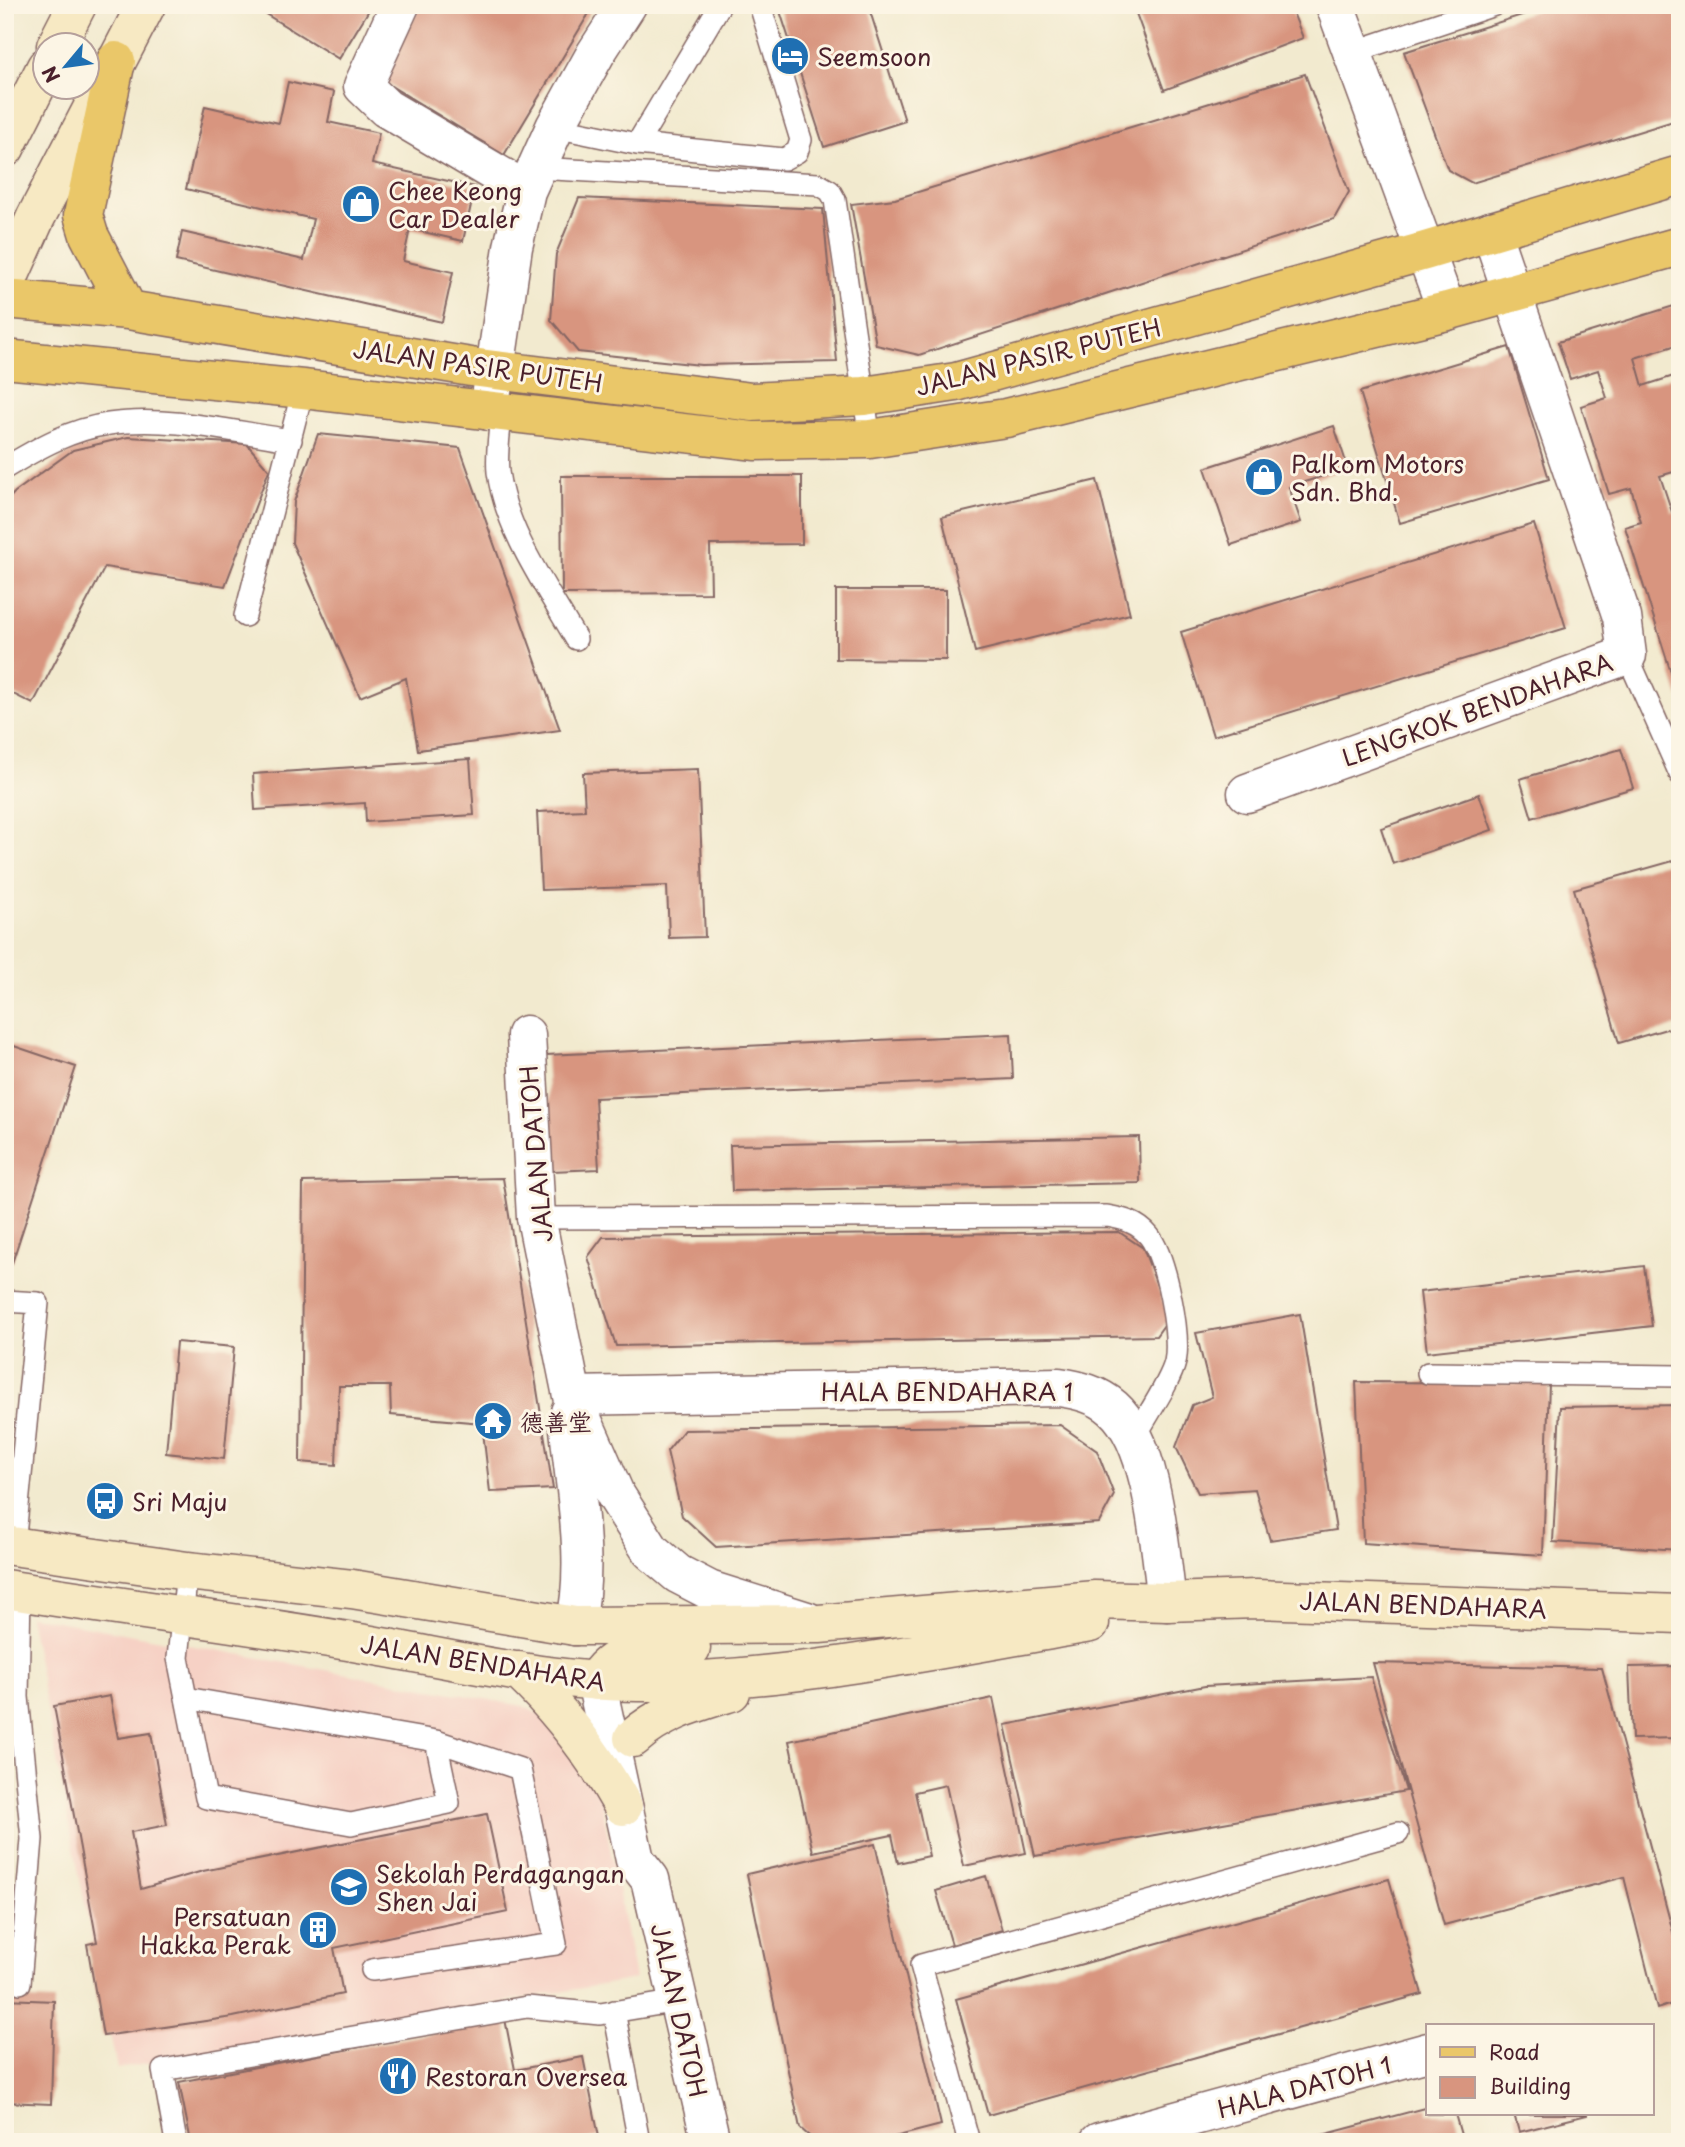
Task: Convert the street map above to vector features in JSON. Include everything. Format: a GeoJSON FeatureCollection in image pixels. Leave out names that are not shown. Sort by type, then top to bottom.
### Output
{"type":"FeatureCollection","features":[{"type":"Feature","properties":{"kind":"main road"},"geometry":{"type":"LineString","coordinates":[[64,32],[77,5]]}},
{"type":"Feature","properties":{"kind":"main road"},"geometry":{"type":"LineString","coordinates":[[5,286],[36,217],[146,5]]}},
{"type":"Feature","properties":{"kind":"main road"},"geometry":{"type":"LineString","coordinates":[[116,61],[83,215],[89,235],[128,310]]}},
{"type":"Feature","properties":{"kind":"main road"},"geometry":{"type":"LineString","coordinates":[[5,148],[32,95]]}},
{"type":"Feature","properties":{"kind":"main road","name":"JALAN PASIR PUTEH"},"geometry":{"type":"LineString","coordinates":[[5,299],[128,310],[494,370],[752,402],[864,396],[956,382],[1424,251],[1680,175]]}},
{"type":"Feature","properties":{"kind":"main road","name":"JALAN PASIR PUTEH"},"geometry":{"type":"LineString","coordinates":[[5,359],[303,389],[754,441],[870,439],[1006,418],[1447,311],[1680,247]]}},
{"type":"Feature","properties":{"kind":"main road","name":"JALAN BENDAHARA"},"geometry":{"type":"LineString","coordinates":[[10,1545],[187,1571],[352,1589],[575,1626],[819,1624],[1095,1600],[1167,1602],[1256,1599],[1680,1614]]}},
{"type":"Feature","properties":{"kind":"main road","name":"JALAN BENDAHARA"},"geometry":{"type":"LineString","coordinates":[[13,1590],[519,1671],[609,1676],[753,1676],[804,1670],[1098,1622],[1167,1602]]}},
{"type":"Feature","properties":{"kind":"main road"},"geometry":{"type":"LineString","coordinates":[[398,1598],[444,1619],[491,1635],[574,1651],[609,1676],[630,1654],[758,1639],[819,1624]]}},
{"type":"Feature","properties":{"kind":"main road"},"geometry":{"type":"LineString","coordinates":[[633,1738],[650,1723],[671,1711],[804,1670]]}},
{"type":"Feature","properties":{"kind":"main road"},"geometry":{"type":"LineString","coordinates":[[519,1671],[577,1732],[623,1806]]}},
{"type":"Feature","properties":{"kind":"street"},"geometry":{"type":"LineString","coordinates":[[400,5],[363,86],[386,108],[531,179]]}},
{"type":"Feature","properties":{"kind":"street"},"geometry":{"type":"LineString","coordinates":[[495,411],[494,370],[513,247],[531,179],[555,127],[596,53],[627,5]]}},
{"type":"Feature","properties":{"kind":"street"},"geometry":{"type":"LineString","coordinates":[[1335,5],[1447,311]]}},
{"type":"Feature","properties":{"kind":"street","name":"LENGKOK BENDAHARA"},"geometry":{"type":"LineString","coordinates":[[1247,793],[1627,655],[1622,617],[1491,231]]}},
{"type":"Feature","properties":{"kind":"street","name":"JALAN DATOH"},"geometry":{"type":"LineString","coordinates":[[526,1035],[536,1218],[572,1396],[615,1494],[651,1551],[678,1574],[709,1590],[819,1624]]}},
{"type":"Feature","properties":{"kind":"street","name":"HALA BENDAHARA 1"},"geometry":{"type":"LineString","coordinates":[[572,1396],[1059,1387],[1087,1391],[1114,1409],[1134,1439],[1149,1482],[1167,1602]]}},
{"type":"Feature","properties":{"kind":"street","name":"JALAN DATOH"},"geometry":{"type":"LineString","coordinates":[[572,1396],[569,1428],[582,1564],[582,1595],[575,1626]]}},
{"type":"Feature","properties":{"kind":"street","name":"JALAN DATOH"},"geometry":{"type":"LineString","coordinates":[[609,1676],[633,1738],[656,1855],[650,1879]]}},
{"type":"Feature","properties":{"kind":"street","name":"JALAN DATOH"},"geometry":{"type":"LineString","coordinates":[[609,1676],[623,1806],[635,1860],[650,1879],[711,2142]]}},
{"type":"Feature","properties":{"kind":"street","name":"HALA DATOH 1"},"geometry":{"type":"LineString","coordinates":[[1099,2142],[1187,2130],[1426,2053]]}},
{"type":"Feature","properties":{"kind":"lane"},"geometry":{"type":"LineString","coordinates":[[637,144],[720,5]]}},
{"type":"Feature","properties":{"kind":"lane"},"geometry":{"type":"LineString","coordinates":[[555,127],[637,144],[783,159],[797,152],[801,140],[760,5]]}},
{"type":"Feature","properties":{"kind":"lane"},"geometry":{"type":"LineString","coordinates":[[1353,52],[1494,5]]}},
{"type":"Feature","properties":{"kind":"lane"},"geometry":{"type":"LineString","coordinates":[[531,179],[818,184],[830,191],[835,200],[870,439]]}},
{"type":"Feature","properties":{"kind":"lane"},"geometry":{"type":"LineString","coordinates":[[245,616],[303,389]]}},
{"type":"Feature","properties":{"kind":"lane"},"geometry":{"type":"LineString","coordinates":[[495,411],[498,472],[510,514],[530,559],[576,639]]}},
{"type":"Feature","properties":{"kind":"lane"},"geometry":{"type":"LineString","coordinates":[[5,468],[52,441],[109,424],[150,423],[291,440]]}},
{"type":"Feature","properties":{"kind":"lane"},"geometry":{"type":"LineString","coordinates":[[1627,655],[1680,774]]}},
{"type":"Feature","properties":{"kind":"lane"},"geometry":{"type":"LineString","coordinates":[[536,1218],[1107,1216],[1130,1220],[1151,1238],[1172,1300],[1177,1333],[1175,1364],[1134,1439]]}},
{"type":"Feature","properties":{"kind":"lane"},"geometry":{"type":"LineString","coordinates":[[5,1301],[38,1303],[15,1438],[10,1545]]}},
{"type":"Feature","properties":{"kind":"lane"},"geometry":{"type":"LineString","coordinates":[[1428,1373],[1680,1376]]}},
{"type":"Feature","properties":{"kind":"lane"},"geometry":{"type":"LineString","coordinates":[[187,1571],[178,1658],[206,1798],[351,1824],[449,1803],[436,1741]]}},
{"type":"Feature","properties":{"kind":"lane"},"geometry":{"type":"LineString","coordinates":[[13,1590],[18,1697],[32,1839],[20,1983]]}},
{"type":"Feature","properties":{"kind":"lane"},"geometry":{"type":"LineString","coordinates":[[186,1698],[436,1741],[520,1769],[556,1944],[372,1970]]}},
{"type":"Feature","properties":{"kind":"lane"},"geometry":{"type":"LineString","coordinates":[[969,2142],[921,1965],[1398,1833]]}},
{"type":"Feature","properties":{"kind":"lane"},"geometry":{"type":"LineString","coordinates":[[176,2142],[163,2070],[527,2007],[600,2014],[678,2001]]}},
{"type":"Feature","properties":{"kind":"lane"},"geometry":{"type":"LineString","coordinates":[[614,2011],[639,2142]]}},
{"type":"Feature","properties":{"kind":"shaded area","name":"Sekolah Perdagangan Shen Jai"},"geometry":{"type":"Polygon","coordinates":[[[29,1616],[523,1706],[570,1731],[600,1794],[635,1979],[117,2069],[29,1616]]]}},
{"type":"Feature","properties":{"kind":"building"},"geometry":{"type":"Polygon","coordinates":[[[251,5],[372,5],[339,59],[251,5]]]}},
{"type":"Feature","properties":{"kind":"building"},"geometry":{"type":"Polygon","coordinates":[[[422,5],[594,5],[504,155],[378,78],[422,5]]]}},
{"type":"Feature","properties":{"kind":"building"},"geometry":{"type":"Polygon","coordinates":[[[778,5],[868,5],[905,121],[824,147],[778,5]]]}},
{"type":"Feature","properties":{"kind":"building"},"geometry":{"type":"Polygon","coordinates":[[[1133,5],[1290,5],[1303,38],[1164,90],[1133,5]]]}},
{"type":"Feature","properties":{"kind":"building"},"geometry":{"type":"Polygon","coordinates":[[[1554,5],[1680,5],[1680,119],[1472,183],[1448,170],[1404,52],[1554,5]]]}},
{"type":"Feature","properties":{"kind":"building"},"geometry":{"type":"Polygon","coordinates":[[[1305,74],[1349,192],[1334,219],[919,355],[876,345],[851,204],[895,199],[1305,74]]]}},
{"type":"Feature","properties":{"kind":"building","name":"Chee Keong Car Dealer"},"geometry":{"type":"Polygon","coordinates":[[[288,82],[334,92],[328,122],[379,133],[372,164],[475,187],[463,241],[410,229],[403,261],[453,272],[442,322],[176,261],[182,232],[304,260],[313,219],[186,189],[205,106],[279,123],[288,82]]]}},
{"type":"Feature","properties":{"kind":"building"},"geometry":{"type":"Polygon","coordinates":[[[579,198],[823,209],[837,362],[701,365],[578,352],[551,320],[556,254],[579,198]]]}},
{"type":"Feature","properties":{"kind":"building"},"geometry":{"type":"Polygon","coordinates":[[[1680,304],[1680,344],[1635,358],[1643,386],[1680,374],[1680,470],[1660,476],[1672,512],[1680,510],[1679,698],[1625,527],[1641,522],[1631,488],[1609,494],[1581,406],[1607,398],[1598,370],[1570,379],[1558,342],[1680,304]]]}},
{"type":"Feature","properties":{"kind":"building"},"geometry":{"type":"Polygon","coordinates":[[[1509,347],[1549,479],[1400,523],[1360,392],[1509,347]]]}},
{"type":"Feature","properties":{"kind":"building","name":"Palkom Motors Sdn. Bhd."},"geometry":{"type":"Polygon","coordinates":[[[1334,426],[1348,468],[1289,487],[1301,522],[1231,545],[1205,468],[1334,426]]]}},
{"type":"Feature","properties":{"kind":"building"},"geometry":{"type":"Polygon","coordinates":[[[318,434],[460,448],[560,730],[418,750],[406,678],[360,697],[292,543],[294,502],[318,434]]]}},
{"type":"Feature","properties":{"kind":"building"},"geometry":{"type":"Polygon","coordinates":[[[128,437],[247,444],[269,470],[225,586],[105,567],[33,704],[5,690],[5,503],[15,492],[73,450],[128,437]]]}},
{"type":"Feature","properties":{"kind":"building"},"geometry":{"type":"Polygon","coordinates":[[[561,476],[802,476],[802,544],[710,545],[711,593],[562,594],[561,476]]]}},
{"type":"Feature","properties":{"kind":"building"},"geometry":{"type":"Polygon","coordinates":[[[1097,480],[1130,614],[975,652],[942,517],[1097,480]]]}},
{"type":"Feature","properties":{"kind":"building"},"geometry":{"type":"Polygon","coordinates":[[[1534,524],[1566,628],[1213,736],[1181,632],[1534,524]]]}},
{"type":"Feature","properties":{"kind":"building"},"geometry":{"type":"Polygon","coordinates":[[[836,590],[946,590],[946,660],[836,659],[836,590]]]}},
{"type":"Feature","properties":{"kind":"building"},"geometry":{"type":"Polygon","coordinates":[[[1621,749],[1633,788],[1532,818],[1520,779],[1621,749]]]}},
{"type":"Feature","properties":{"kind":"building"},"geometry":{"type":"Polygon","coordinates":[[[470,759],[474,815],[366,822],[365,803],[255,810],[253,774],[470,759]]]}},
{"type":"Feature","properties":{"kind":"building"},"geometry":{"type":"Polygon","coordinates":[[[698,769],[705,937],[669,938],[667,886],[541,890],[537,812],[585,810],[583,773],[698,769]]]}},
{"type":"Feature","properties":{"kind":"building"},"geometry":{"type":"Polygon","coordinates":[[[1479,794],[1492,830],[1393,864],[1381,828],[1479,794]]]}},
{"type":"Feature","properties":{"kind":"building"},"geometry":{"type":"Polygon","coordinates":[[[1680,859],[1680,1025],[1619,1043],[1574,889],[1680,859]]]}},
{"type":"Feature","properties":{"kind":"building"},"geometry":{"type":"Polygon","coordinates":[[[1011,1034],[1013,1079],[595,1098],[599,1169],[552,1171],[546,1055],[1011,1034]]]}},
{"type":"Feature","properties":{"kind":"building"},"geometry":{"type":"Polygon","coordinates":[[[5,1043],[76,1067],[12,1263],[5,1261],[5,1043]]]}},
{"type":"Feature","properties":{"kind":"building"},"geometry":{"type":"Polygon","coordinates":[[[1139,1137],[1140,1183],[732,1191],[730,1145],[1139,1137]]]}},
{"type":"Feature","properties":{"kind":"building"},"geometry":{"type":"Polygon","coordinates":[[[503,1178],[553,1489],[490,1492],[482,1423],[391,1415],[390,1386],[339,1386],[336,1465],[300,1462],[303,1182],[503,1178]]]}},
{"type":"Feature","properties":{"kind":"building"},"geometry":{"type":"Polygon","coordinates":[[[1119,1232],[1143,1248],[1169,1318],[1156,1336],[616,1346],[588,1257],[603,1237],[1119,1232]]]}},
{"type":"Feature","properties":{"kind":"building"},"geometry":{"type":"Polygon","coordinates":[[[1644,1266],[1652,1326],[1427,1352],[1420,1292],[1644,1266]]]}},
{"type":"Feature","properties":{"kind":"building"},"geometry":{"type":"Polygon","coordinates":[[[1300,1314],[1336,1530],[1270,1540],[1255,1489],[1198,1493],[1176,1447],[1192,1405],[1212,1397],[1196,1333],[1300,1314]]]}},
{"type":"Feature","properties":{"kind":"building"},"geometry":{"type":"Polygon","coordinates":[[[176,1342],[234,1347],[224,1459],[166,1453],[176,1342]]]}},
{"type":"Feature","properties":{"kind":"building"},"geometry":{"type":"Polygon","coordinates":[[[1356,1382],[1549,1383],[1543,1555],[1363,1543],[1356,1382]]]}},
{"type":"Feature","properties":{"kind":"building"},"geometry":{"type":"Polygon","coordinates":[[[1680,1405],[1680,1550],[1553,1542],[1560,1407],[1680,1405]]]}},
{"type":"Feature","properties":{"kind":"building"},"geometry":{"type":"Polygon","coordinates":[[[1060,1425],[1097,1451],[1114,1495],[1099,1523],[716,1547],[682,1516],[667,1451],[684,1430],[1060,1425]]]}},
{"type":"Feature","properties":{"kind":"building"},"geometry":{"type":"Polygon","coordinates":[[[1373,1663],[1602,1668],[1680,1958],[1680,2001],[1657,2009],[1624,1877],[1444,1925],[1373,1663]]]}},
{"type":"Feature","properties":{"kind":"building"},"geometry":{"type":"Polygon","coordinates":[[[1680,1666],[1680,1738],[1632,1739],[1629,1667],[1680,1666]]]}},
{"type":"Feature","properties":{"kind":"building"},"geometry":{"type":"Polygon","coordinates":[[[1371,1677],[1406,1791],[1035,1856],[1005,1725],[1205,1686],[1371,1677]]]}},
{"type":"Feature","properties":{"kind":"building"},"geometry":{"type":"Polygon","coordinates":[[[110,1696],[118,1738],[151,1733],[167,1825],[131,1832],[141,1889],[203,1871],[487,1814],[508,1912],[334,1948],[343,1994],[233,2017],[103,2036],[87,1944],[97,1942],[54,1706],[110,1696]]]}},
{"type":"Feature","properties":{"kind":"building"},"geometry":{"type":"Polygon","coordinates":[[[993,1698],[1026,1853],[964,1866],[946,1785],[915,1792],[929,1856],[898,1863],[892,1835],[813,1852],[789,1741],[993,1698]]]}},
{"type":"Feature","properties":{"kind":"building"},"geometry":{"type":"Polygon","coordinates":[[[875,1844],[941,2125],[875,2142],[816,2142],[800,2128],[747,1874],[875,1844]]]}},
{"type":"Feature","properties":{"kind":"building"},"geometry":{"type":"Polygon","coordinates":[[[986,1876],[1002,1930],[952,1945],[936,1891],[986,1876]]]}},
{"type":"Feature","properties":{"kind":"building"},"geometry":{"type":"Polygon","coordinates":[[[1389,1879],[1422,1994],[988,2115],[956,1999],[1389,1879]]]}},
{"type":"Feature","properties":{"kind":"building"},"geometry":{"type":"Polygon","coordinates":[[[5,1999],[54,2001],[51,2104],[5,2102],[5,1999]]]}},
{"type":"Feature","properties":{"kind":"building","name":"Restoran Oversea"},"geometry":{"type":"Polygon","coordinates":[[[505,2019],[515,2070],[583,2057],[599,2137],[573,2142],[191,2142],[179,2082],[505,2019]]]}},
{"type":"Feature","properties":{"kind":"building"},"geometry":{"type":"Polygon","coordinates":[[[1426,2108],[1426,2116],[1456,2116],[1463,2142],[1296,2142],[1426,2108]]]}},
{"type":"Feature","properties":{"kind":"building"},"geometry":{"type":"Polygon","coordinates":[[[1515,2116],[1583,2116],[1519,2132],[1515,2116]]]}},
{"type":"Feature","properties":{"kind":"place","name":"Seemsoon"},"geometry":{"type":"Point","coordinates":[790,56]}},
{"type":"Feature","properties":{"kind":"place","name":"Chee Keong Car Dealer"},"geometry":{"type":"Point","coordinates":[361,204]}},
{"type":"Feature","properties":{"kind":"place","name":"Palkom Motors Sdn. Bhd."},"geometry":{"type":"Point","coordinates":[1264,477]}},
{"type":"Feature","properties":{"kind":"place","name":"德善堂"},"geometry":{"type":"Point","coordinates":[493,1421]}},
{"type":"Feature","properties":{"kind":"place","name":"Sri Maju"},"geometry":{"type":"Point","coordinates":[105,1501]}},
{"type":"Feature","properties":{"kind":"place","name":"Sekolah Perdagangan Shen Jai"},"geometry":{"type":"Point","coordinates":[349,1887]}},
{"type":"Feature","properties":{"kind":"place","name":"Persatuan Hakka Perak"},"geometry":{"type":"Point","coordinates":[318,1930]}},
{"type":"Feature","properties":{"kind":"place","name":"Restoran Oversea"},"geometry":{"type":"Point","coordinates":[398,2076]}}]}
